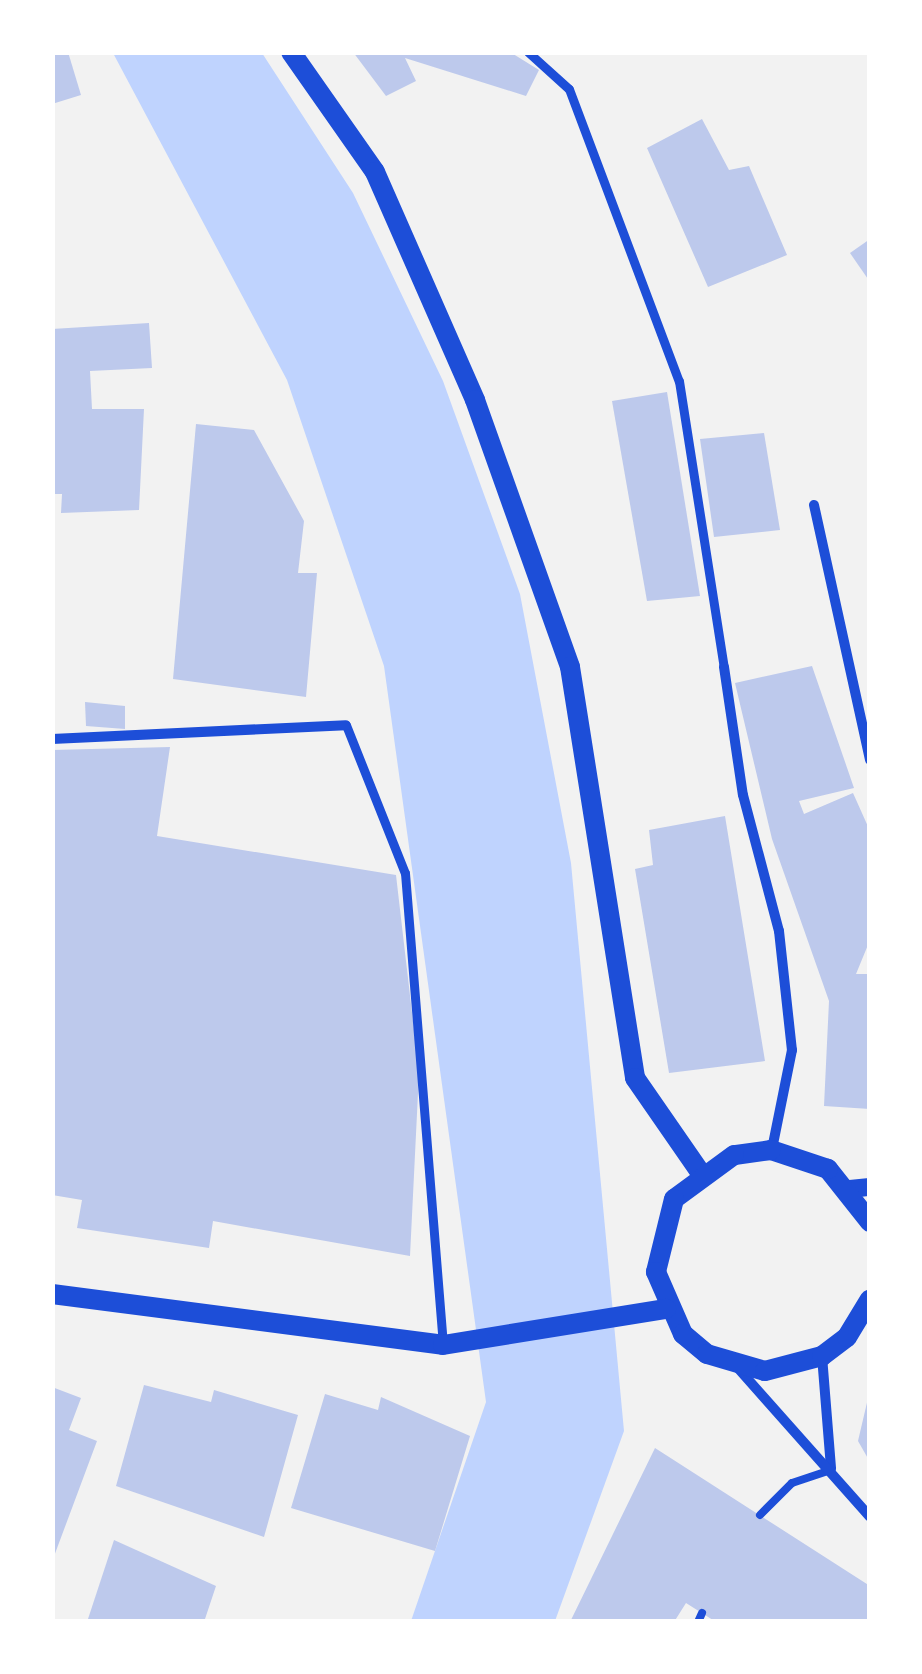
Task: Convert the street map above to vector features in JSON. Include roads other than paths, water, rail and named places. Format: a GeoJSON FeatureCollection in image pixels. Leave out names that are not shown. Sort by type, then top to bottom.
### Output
{"type":"FeatureCollection","features":[{"type":"Feature","properties":{"kind":"main road"},"geometry":{"type":"LineString","coordinates":[[291,52],[375,172],[476,400],[570,666],[636,1078],[700,1172]]}},
{"type":"Feature","properties":{"kind":"main road"},"geometry":{"type":"LineString","coordinates":[[870,1222],[860,1188],[828,1169],[772,1150],[700,1172],[659,1234],[666,1309],[683,1334],[736,1367],[795,1367],[822,1356],[847,1337],[870,1299]]}},
{"type":"Feature","properties":{"kind":"main road"},"geometry":{"type":"LineString","coordinates":[[52,1294],[442,1346],[666,1309]]}},
{"type":"Feature","properties":{"kind":"street"},"geometry":{"type":"LineString","coordinates":[[528,52],[568,88],[679,382],[743,795],[779,932],[792,1050],[772,1150]]}},
{"type":"Feature","properties":{"kind":"street"},"geometry":{"type":"LineString","coordinates":[[814,504],[870,760]]}},
{"type":"Feature","properties":{"kind":"street"},"geometry":{"type":"LineString","coordinates":[[52,738],[346,725],[405,873],[442,1346]]}},
{"type":"Feature","properties":{"kind":"street"},"geometry":{"type":"LineString","coordinates":[[822,1356],[831,1470]]}},
{"type":"Feature","properties":{"kind":"street"},"geometry":{"type":"LineString","coordinates":[[736,1367],[870,1517]]}},
{"type":"Feature","properties":{"kind":"lane"},"geometry":{"type":"LineString","coordinates":[[760,1514],[792,1482],[831,1470]]}},
{"type":"Feature","properties":{"kind":"water"},"geometry":{"type":"Polygon","coordinates":[[[113,53],[262,53],[353,193],[443,381],[520,594],[571,863],[624,1431],[555,1621],[411,1621],[486,1402],[384,666],[287,380],[113,53]]]}}]}
